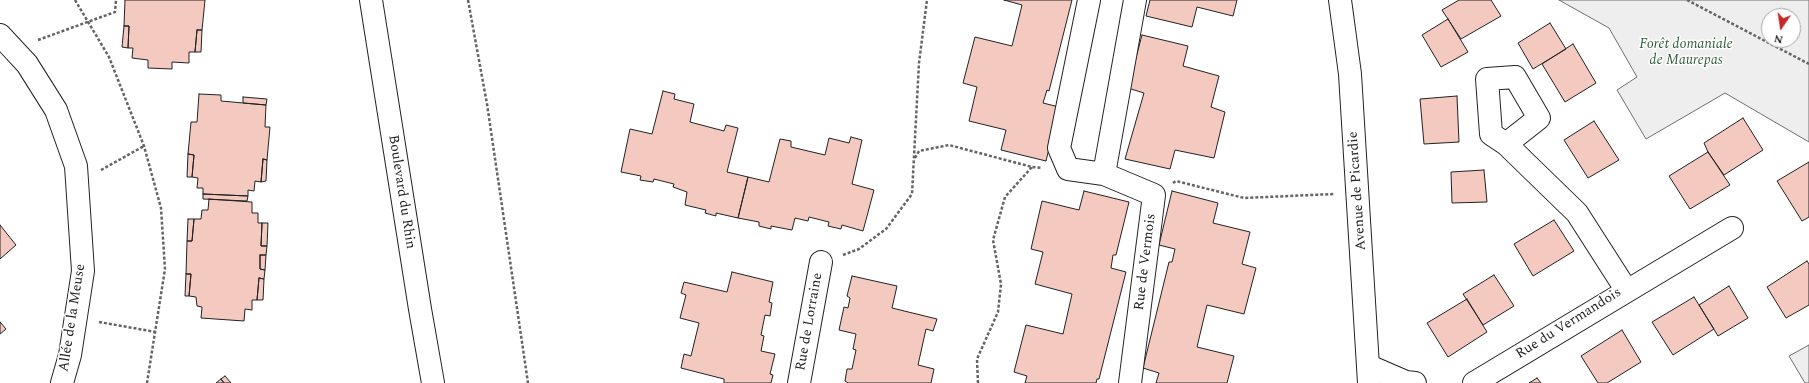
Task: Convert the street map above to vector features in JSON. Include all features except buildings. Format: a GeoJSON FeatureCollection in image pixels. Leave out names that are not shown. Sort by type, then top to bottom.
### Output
{"type":"FeatureCollection","features":[{"type":"Feature","properties":{"kind":"street","name":"Boulevard du Rhin"},"geometry":{"type":"LineString","coordinates":[[371,0],[433,383]]}},
{"type":"Feature","properties":{"kind":"street"},"geometry":{"type":"LineString","coordinates":[[1068,169],[1059,148],[1089,0]]}},
{"type":"Feature","properties":{"kind":"street"},"geometry":{"type":"LineString","coordinates":[[1104,174],[1135,0]]}},
{"type":"Feature","properties":{"kind":"street","name":"Avenue de Picardie"},"geometry":{"type":"LineString","coordinates":[[1340,0],[1350,74],[1369,374]]}},
{"type":"Feature","properties":{"kind":"street","name":"Allée de la Meuse"},"geometry":{"type":"LineString","coordinates":[[0,35],[27,64],[56,110],[76,166],[83,271],[70,355],[62,383]]}},
{"type":"Feature","properties":{"kind":"street","name":"Rue du Vermandois"},"geometry":{"type":"LineString","coordinates":[[1474,383],[1627,291],[1577,213],[1506,144]]}},
{"type":"Feature","properties":{"kind":"street","name":"Rue de Vermois"},"geometry":{"type":"LineString","coordinates":[[1068,169],[1104,174],[1154,195],[1130,383]]}},
{"type":"Feature","properties":{"kind":"street"},"geometry":{"type":"LineString","coordinates":[[1627,291],[1732,228]]}},
{"type":"Feature","properties":{"kind":"street","name":"Rue de Lorraine"},"geometry":{"type":"LineString","coordinates":[[799,383],[822,262]]}},
{"type":"Feature","properties":{"kind":"street"},"geometry":{"type":"LineString","coordinates":[[1369,374],[1415,383]]}},
{"type":"Feature","properties":{"kind":"path"},"geometry":{"type":"LineString","coordinates":[[75,0],[109,57],[144,146],[161,208],[165,269],[147,383]]}},
{"type":"Feature","properties":{"kind":"path"},"geometry":{"type":"LineString","coordinates":[[20,56],[40,39],[114,12],[116,0]]}},
{"type":"Feature","properties":{"kind":"path"},"geometry":{"type":"LineString","coordinates":[[468,0],[487,104],[528,383]]}},
{"type":"Feature","properties":{"kind":"path"},"geometry":{"type":"LineString","coordinates":[[822,262],[859,249],[886,229],[912,194],[919,63],[927,0]]}},
{"type":"Feature","properties":{"kind":"path"},"geometry":{"type":"LineString","coordinates":[[1687,0],[1809,64]]}},
{"type":"Feature","properties":{"kind":"path"},"geometry":{"type":"LineString","coordinates":[[915,159],[919,151],[949,145],[1032,167],[1068,169]]}},
{"type":"Feature","properties":{"kind":"path"},"geometry":{"type":"LineString","coordinates":[[77,178],[104,169],[144,146]]}},
{"type":"Feature","properties":{"kind":"path"},"geometry":{"type":"LineString","coordinates":[[978,383],[977,359],[998,312],[1001,284],[993,240],[1005,197],[1032,167]]}},
{"type":"Feature","properties":{"kind":"path"},"geometry":{"type":"LineString","coordinates":[[1154,195],[1176,181],[1244,198],[1358,193]]}},
{"type":"Feature","properties":{"kind":"path"},"geometry":{"type":"LineString","coordinates":[[76,318],[156,332]]}},
{"type":"Feature","properties":{"kind":"green space","name":"Forêt domaniale de Maurepas"},"geometry":{"type":"Polygon","coordinates":[[[1559,0],[1809,0],[1809,142],[1725,93],[1646,139],[1617,90],[1637,77],[1609,28],[1559,0]]]}},
{"type":"Feature","properties":{"kind":"green space"},"geometry":{"type":"Polygon","coordinates":[[[1809,345],[1809,383],[1805,383],[1789,356],[1809,345]]]}}]}
